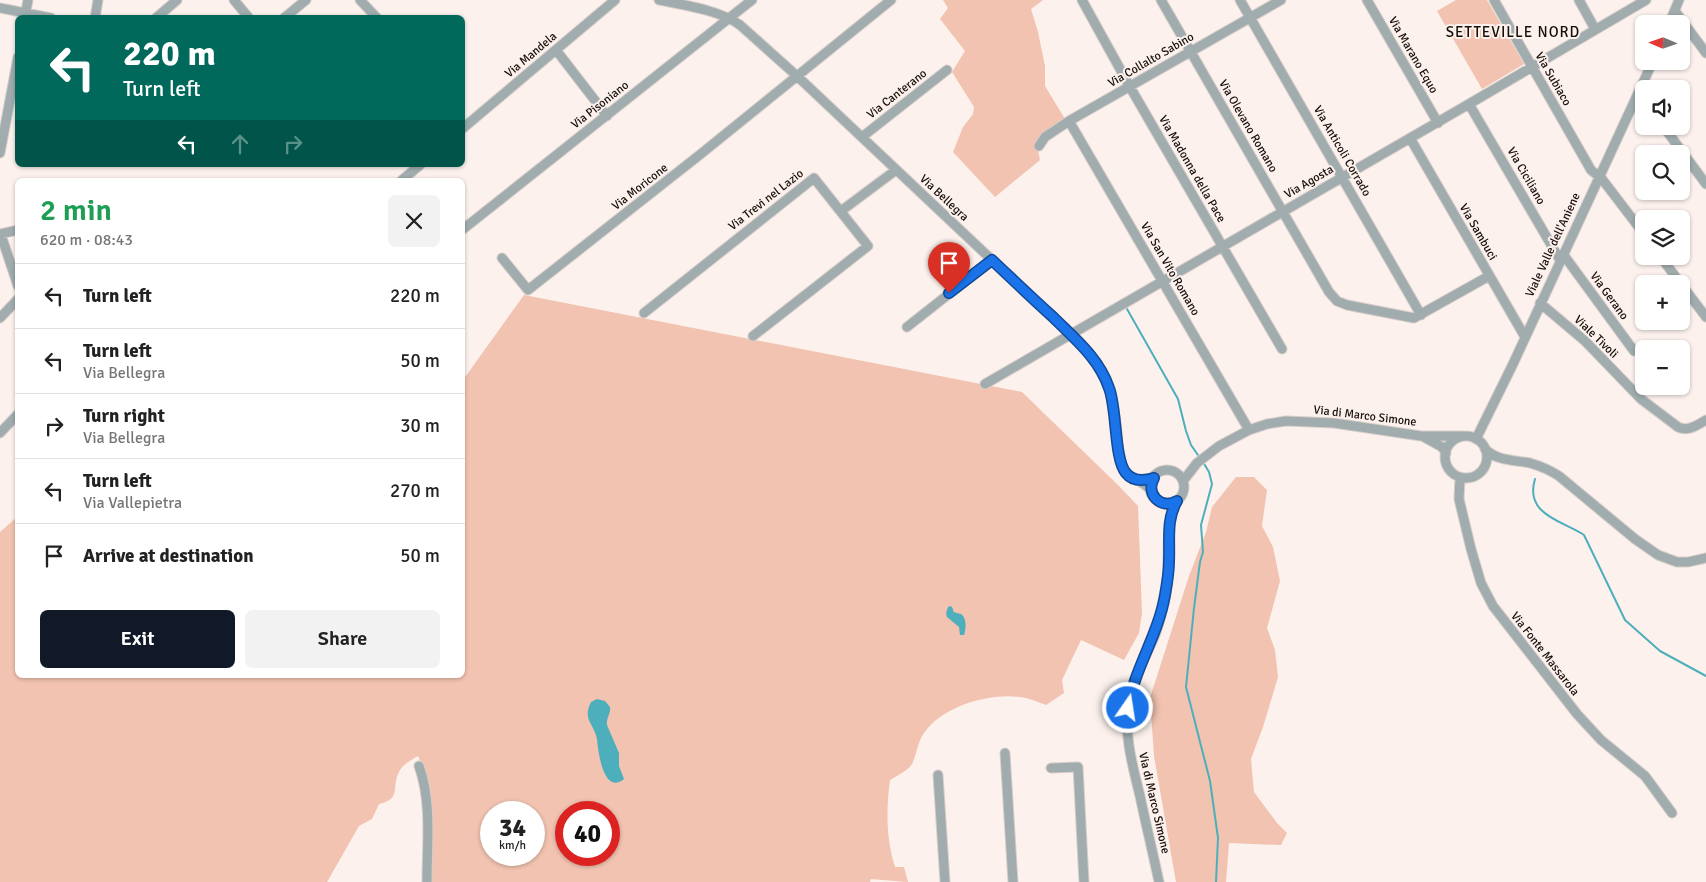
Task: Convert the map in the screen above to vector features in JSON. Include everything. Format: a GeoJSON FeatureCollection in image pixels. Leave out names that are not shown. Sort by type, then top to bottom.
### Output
{"type":"FeatureCollection","features":[{"type":"Feature","properties":{"kind":"street"},"geometry":{"type":"LineString","coordinates":[[0,8],[25,15],[28,0]]}},
{"type":"Feature","properties":{"kind":"street"},"geometry":{"type":"LineString","coordinates":[[96,15],[98,0]]}},
{"type":"Feature","properties":{"kind":"street"},"geometry":{"type":"LineString","coordinates":[[160,15],[177,0]]}},
{"type":"Feature","properties":{"kind":"street"},"geometry":{"type":"LineString","coordinates":[[234,0],[246,15]]}},
{"type":"Feature","properties":{"kind":"street"},"geometry":{"type":"LineString","coordinates":[[288,15],[306,0]]}},
{"type":"Feature","properties":{"kind":"street"},"geometry":{"type":"LineString","coordinates":[[360,0],[374,15]]}},
{"type":"Feature","properties":{"kind":"street","name":"Via Mandela"},"geometry":{"type":"LineString","coordinates":[[465,126],[616,0]]}},
{"type":"Feature","properties":{"kind":"street","name":"Via Bellegra"},"geometry":{"type":"LineString","coordinates":[[659,0],[729,18],[743,27],[1071,335],[1095,360],[1106,379],[1114,405],[1121,464],[1126,473],[1145,484],[1151,491]]}},
{"type":"Feature","properties":{"kind":"street","name":"Via Pisoniano"},"geometry":{"type":"LineString","coordinates":[[465,228],[752,0]]}},
{"type":"Feature","properties":{"kind":"street"},"geometry":{"type":"LineString","coordinates":[[797,76],[892,0]]}},
{"type":"Feature","properties":{"kind":"street","name":"Via Madonna della Pace"},"geometry":{"type":"LineString","coordinates":[[1082,0],[1130,87],[1282,349]]}},
{"type":"Feature","properties":{"kind":"street","name":"Via Olevano Romano"},"geometry":{"type":"LineString","coordinates":[[1161,0],[1329,292],[1337,301],[1347,306],[1408,318],[1421,316]]}},
{"type":"Feature","properties":{"kind":"street","name":"Via Anticoli Corrado"},"geometry":{"type":"LineString","coordinates":[[1240,0],[1421,316]]}},
{"type":"Feature","properties":{"kind":"street","name":"Via Collalto Sabino"},"geometry":{"type":"LineString","coordinates":[[1039,146],[1045,137],[1069,121],[1281,0]]}},
{"type":"Feature","properties":{"kind":"street","name":"Via Marano Equo"},"geometry":{"type":"LineString","coordinates":[[1367,0],[1438,122]]}},
{"type":"Feature","properties":{"kind":"street","name":"Via Subiaco"},"geometry":{"type":"LineString","coordinates":[[1494,0],[1595,173],[1635,223]]}},
{"type":"Feature","properties":{"kind":"street"},"geometry":{"type":"LineString","coordinates":[[1579,0],[1595,29]]}},
{"type":"Feature","properties":{"kind":"street","name":"Via Agosta"},"geometry":{"type":"LineString","coordinates":[[985,384],[1646,0]]}},
{"type":"Feature","properties":{"kind":"street"},"geometry":{"type":"LineString","coordinates":[[1673,15],[1679,0]]}},
{"type":"Feature","properties":{"kind":"street"},"geometry":{"type":"LineString","coordinates":[[1675,11],[1706,53]]}},
{"type":"Feature","properties":{"kind":"street"},"geometry":{"type":"LineString","coordinates":[[556,50],[607,116]]}},
{"type":"Feature","properties":{"kind":"street","name":"Via Canterano"},"geometry":{"type":"LineString","coordinates":[[862,137],[947,70]]}},
{"type":"Feature","properties":{"kind":"street"},"geometry":{"type":"LineString","coordinates":[[0,153],[15,72]]}},
{"type":"Feature","properties":{"kind":"street","name":"Via Moricone"},"geometry":{"type":"LineString","coordinates":[[502,258],[528,290],[797,76]]}},
{"type":"Feature","properties":{"kind":"street","name":"Via Ciciliano"},"geometry":{"type":"LineString","coordinates":[[1469,104],[1562,257]]}},
{"type":"Feature","properties":{"kind":"street","name":"Viale Valle dell'Aniene"},"geometry":{"type":"LineString","coordinates":[[1476,439],[1562,257],[1595,173],[1635,107]]}},
{"type":"Feature","properties":{"kind":"street","name":"Via San Vito Romano"},"geometry":{"type":"LineString","coordinates":[[1069,121],[1249,430]]}},
{"type":"Feature","properties":{"kind":"street"},"geometry":{"type":"LineString","coordinates":[[1670,135],[1706,184]]}},
{"type":"Feature","properties":{"kind":"street","name":"Via Sambuci"},"geometry":{"type":"LineString","coordinates":[[1410,138],[1524,337]]}},
{"type":"Feature","properties":{"kind":"street"},"geometry":{"type":"LineString","coordinates":[[404,178],[418,167]]}},
{"type":"Feature","properties":{"kind":"street"},"geometry":{"type":"LineString","coordinates":[[841,211],[896,170]]}},
{"type":"Feature","properties":{"kind":"street","name":"Via Trevi nel Lazio"},"geometry":{"type":"LineString","coordinates":[[644,313],[814,178],[868,246],[753,336]]}},
{"type":"Feature","properties":{"kind":"street"},"geometry":{"type":"LineString","coordinates":[[14,260],[0,235],[15,231]]}},
{"type":"Feature","properties":{"kind":"street","name":"Via Gerano"},"geometry":{"type":"LineString","coordinates":[[1562,257],[1634,352]]}},
{"type":"Feature","properties":{"kind":"street"},"geometry":{"type":"LineString","coordinates":[[907,327],[992,260]]}},
{"type":"Feature","properties":{"kind":"street"},"geometry":{"type":"LineString","coordinates":[[1421,316],[1489,276]]}},
{"type":"Feature","properties":{"kind":"street"},"geometry":{"type":"LineString","coordinates":[[1690,296],[1706,317]]}},
{"type":"Feature","properties":{"kind":"street"},"geometry":{"type":"LineString","coordinates":[[0,318],[15,302]]}},
{"type":"Feature","properties":{"kind":"street","name":"Viale Tivoli"},"geometry":{"type":"LineString","coordinates":[[1540,303],[1585,342],[1641,399],[1678,428],[1687,429],[1706,420]]}},
{"type":"Feature","properties":{"kind":"street"},"geometry":{"type":"LineString","coordinates":[[0,433],[15,417]]}},
{"type":"Feature","properties":{"kind":"street","name":"Via di Marco Simone"},"geometry":{"type":"LineString","coordinates":[[1183,481],[1197,463],[1219,446],[1249,430],[1267,424],[1286,421],[1314,421],[1422,436],[1464,436]]}},
{"type":"Feature","properties":{"kind":"street","name":"Via di Marco Simone"},"geometry":{"type":"LineString","coordinates":[[1422,436],[1442,447],[1446,453]]}},
{"type":"Feature","properties":{"kind":"street"},"geometry":{"type":"LineString","coordinates":[[1506,459],[1492,462],[1471,477],[1460,477],[1450,470],[1445,459],[1452,442],[1464,436],[1476,439],[1493,455],[1548,469],[1559,476],[1635,539],[1658,555],[1678,562],[1706,558]]}},
{"type":"Feature","properties":{"kind":"street"},"geometry":{"type":"LineString","coordinates":[[1483,468],[1487,456],[1485,449]]}},
{"type":"Feature","properties":{"kind":"street","name":"Via di Marco Simone"},"geometry":{"type":"LineString","coordinates":[[1171,471],[1197,463]]}},
{"type":"Feature","properties":{"kind":"street"},"geometry":{"type":"LineString","coordinates":[[1137,480],[1154,478],[1162,472],[1171,471],[1183,481],[1184,492],[1177,501],[1167,504],[1157,500],[1151,491],[1154,478]]}},
{"type":"Feature","properties":{"kind":"street","name":"Via Fonte Massarola"},"geometry":{"type":"LineString","coordinates":[[1460,477],[1459,499],[1471,549],[1481,583],[1493,606],[1580,717],[1601,740],[1642,773],[1672,813]]}},
{"type":"Feature","properties":{"kind":"street","name":"Via di Marco Simone"},"geometry":{"type":"LineString","coordinates":[[1157,500],[1166,515],[1169,527]]}},
{"type":"Feature","properties":{"kind":"street","name":"Via di Marco Simone"},"geometry":{"type":"LineString","coordinates":[[1158,882],[1132,764],[1127,718],[1131,690],[1155,634],[1163,606],[1168,579],[1169,527],[1172,511],[1177,501]]}},
{"type":"Feature","properties":{"kind":"street"},"geometry":{"type":"LineString","coordinates":[[1005,753],[1013,882]]}},
{"type":"Feature","properties":{"kind":"street"},"geometry":{"type":"LineString","coordinates":[[419,766],[425,783],[427,801],[427,882]]}},
{"type":"Feature","properties":{"kind":"street"},"geometry":{"type":"LineString","coordinates":[[1051,768],[1078,767],[1084,882]]}},
{"type":"Feature","properties":{"kind":"street"},"geometry":{"type":"LineString","coordinates":[[938,775],[945,882]]}},
{"type":"Feature","properties":{"kind":"shaded area"},"geometry":{"type":"Polygon","coordinates":[[[943,0],[1043,0],[1031,9],[1045,66],[1045,86],[1065,119],[1046,131],[1039,139],[1038,151],[1040,160],[995,197],[953,152],[963,127],[973,114],[974,107],[952,72],[965,51],[940,19],[948,8],[943,0]]]}},
{"type":"Feature","properties":{"kind":"shaded area"},"geometry":{"type":"Polygon","coordinates":[[[1456,0],[1487,0],[1524,64],[1482,89],[1437,11],[1456,0]]]}},
{"type":"Feature","properties":{"kind":"shaded area"},"geometry":{"type":"Polygon","coordinates":[[[524,295],[1022,392],[1138,506],[1142,613],[1139,633],[1124,660],[1081,640],[1062,680],[1064,693],[1046,705],[1030,699],[1008,696],[983,699],[957,707],[946,713],[927,729],[921,737],[914,760],[910,766],[890,780],[887,813],[888,835],[895,867],[904,867],[908,882],[871,879],[870,882],[431,882],[428,779],[418,756],[400,769],[393,796],[386,802],[379,804],[372,819],[359,826],[327,882],[0,882],[0,532],[15,519],[15,678],[465,678],[465,377],[524,295]]]}},
{"type":"Feature","properties":{"kind":"shaded area"},"geometry":{"type":"Polygon","coordinates":[[[1236,477],[1254,477],[1267,490],[1262,526],[1273,547],[1280,581],[1267,628],[1275,650],[1278,677],[1251,759],[1254,792],[1277,823],[1287,833],[1281,845],[1229,843],[1226,882],[1176,882],[1154,756],[1150,698],[1189,576],[1206,532],[1212,507],[1236,477]]]}},
{"type":"Feature","properties":{"kind":"water"},"geometry":{"type":"Polygon","coordinates":[[[951,606],[953,611],[961,614],[964,618],[966,627],[964,635],[960,635],[959,627],[947,617],[948,607],[951,606]]]}},
{"type":"Feature","properties":{"kind":"water"},"geometry":{"type":"Polygon","coordinates":[[[597,699],[605,701],[610,707],[607,725],[619,753],[619,766],[624,779],[617,783],[606,777],[600,761],[596,734],[588,717],[591,702],[597,699]]]}},
{"type":"Feature","properties":{"kind":"waterway"},"geometry":{"type":"LineString","coordinates":[[1127,309],[1178,399],[1191,445],[1200,458]]}},
{"type":"Feature","properties":{"kind":"waterway"},"geometry":{"type":"LineString","coordinates":[[1203,462],[1209,472],[1212,484],[1201,525],[1203,552],[1194,608],[1186,687],[1210,781],[1218,838],[1216,882]]}},
{"type":"Feature","properties":{"kind":"waterway"},"geometry":{"type":"LineString","coordinates":[[1535,479],[1533,491],[1535,501],[1540,509],[1556,521],[1584,535],[1625,620],[1660,651],[1706,676]]}},
{"type":"Feature","properties":{"kind":"district","name":"SETTEVILLE NORD"},"geometry":{"type":"Point","coordinates":[1513,32]}},
{"type":"Feature","properties":{"kind":"route"},"geometry":{"type":"LineString","coordinates":[[949,293],[992,260],[1081,344],[1101,369],[1110,389],[1121,464],[1126,473],[1137,480],[1154,478],[1151,491],[1157,500],[1167,504],[1177,501],[1169,520],[1168,579],[1160,619],[1131,690],[1128,708]]}}]}
